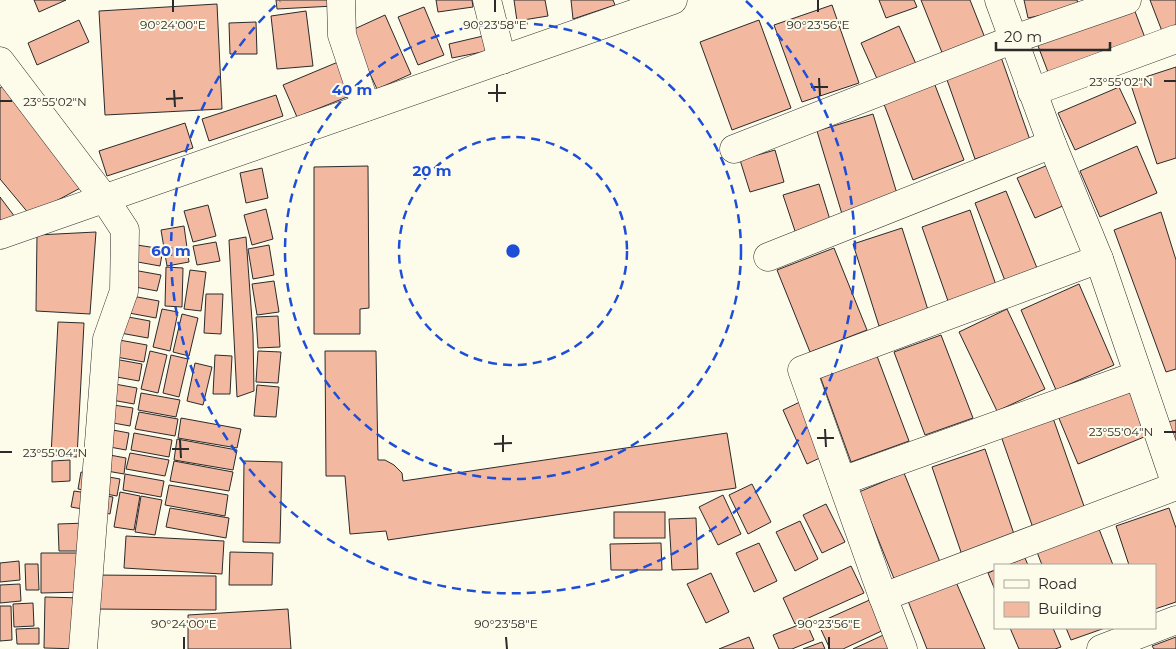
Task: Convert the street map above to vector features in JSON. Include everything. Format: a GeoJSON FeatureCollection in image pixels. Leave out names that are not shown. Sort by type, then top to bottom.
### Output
{"type":"FeatureCollection","features":[{"type":"Feature","properties":{"kind":"street"},"geometry":{"type":"LineString","coordinates":[[341,0],[342,35],[366,107]]}},
{"type":"Feature","properties":{"kind":"street"},"geometry":{"type":"LineString","coordinates":[[487,0],[502,60]]}},
{"type":"Feature","properties":{"kind":"street"},"geometry":{"type":"LineString","coordinates":[[883,598],[1176,486],[1099,259],[1052,144],[999,0]]}},
{"type":"Feature","properties":{"kind":"street"},"geometry":{"type":"LineString","coordinates":[[734,148],[1014,39],[1127,0]]}},
{"type":"Feature","properties":{"kind":"street"},"geometry":{"type":"LineString","coordinates":[[0,235],[502,60],[662,2]]}},
{"type":"Feature","properties":{"kind":"street"},"geometry":{"type":"LineString","coordinates":[[1032,92],[1176,39]]}},
{"type":"Feature","properties":{"kind":"street"},"geometry":{"type":"LineString","coordinates":[[0,61],[104,198],[125,230],[124,290],[107,340],[84,649]]}},
{"type":"Feature","properties":{"kind":"street"},"geometry":{"type":"LineString","coordinates":[[768,256],[1052,144]]}},
{"type":"Feature","properties":{"kind":"street"},"geometry":{"type":"LineString","coordinates":[[903,649],[802,370],[1099,259]]}},
{"type":"Feature","properties":{"kind":"street"},"geometry":{"type":"LineString","coordinates":[[842,481],[1138,374]]}},
{"type":"Feature","properties":{"kind":"street"},"geometry":{"type":"LineString","coordinates":[[1156,628],[1176,620]]}},
{"type":"Feature","properties":{"kind":"street"},"geometry":{"type":"LineString","coordinates":[[1101,649],[1153,629]]}},
{"type":"Feature","properties":{"kind":"building"},"geometry":{"type":"Polygon","coordinates":[[[34,0],[66,0],[39,12],[34,0]]]}},
{"type":"Feature","properties":{"kind":"building"},"geometry":{"type":"Polygon","coordinates":[[[276,0],[333,0],[334,6],[277,9],[276,0]]]}},
{"type":"Feature","properties":{"kind":"building"},"geometry":{"type":"Polygon","coordinates":[[[436,0],[472,0],[473,7],[438,12],[436,0]]]}},
{"type":"Feature","properties":{"kind":"building"},"geometry":{"type":"Polygon","coordinates":[[[514,0],[545,0],[548,16],[517,21],[514,0]]]}},
{"type":"Feature","properties":{"kind":"building"},"geometry":{"type":"Polygon","coordinates":[[[571,0],[613,0],[615,5],[573,19],[571,0]]]}},
{"type":"Feature","properties":{"kind":"building"},"geometry":{"type":"Polygon","coordinates":[[[879,0],[914,0],[917,7],[886,18],[879,0]]]}},
{"type":"Feature","properties":{"kind":"building"},"geometry":{"type":"Polygon","coordinates":[[[921,0],[970,0],[987,43],[945,60],[921,0]]]}},
{"type":"Feature","properties":{"kind":"building"},"geometry":{"type":"Polygon","coordinates":[[[1024,0],[1077,0],[1079,7],[1028,18],[1024,0]]]}},
{"type":"Feature","properties":{"kind":"building"},"geometry":{"type":"Polygon","coordinates":[[[1150,0],[1176,0],[1176,34],[1165,39],[1150,0]]]}},
{"type":"Feature","properties":{"kind":"building"},"geometry":{"type":"Polygon","coordinates":[[[1131,1],[1147,43],[1051,80],[1035,38],[1131,1]]]}},
{"type":"Feature","properties":{"kind":"building"},"geometry":{"type":"Polygon","coordinates":[[[217,4],[222,109],[105,115],[99,11],[217,4]]]}},
{"type":"Feature","properties":{"kind":"building"},"geometry":{"type":"Polygon","coordinates":[[[832,5],[859,83],[802,102],[774,25],[832,5]]]}},
{"type":"Feature","properties":{"kind":"building"},"geometry":{"type":"Polygon","coordinates":[[[424,7],[444,55],[418,65],[398,17],[424,7]]]}},
{"type":"Feature","properties":{"kind":"building"},"geometry":{"type":"Polygon","coordinates":[[[306,11],[313,66],[277,69],[271,16],[306,11]]]}},
{"type":"Feature","properties":{"kind":"building"},"geometry":{"type":"Polygon","coordinates":[[[385,15],[411,74],[377,89],[350,31],[385,15]]]}},
{"type":"Feature","properties":{"kind":"building"},"geometry":{"type":"Polygon","coordinates":[[[79,20],[89,42],[37,65],[28,43],[79,20]]]}},
{"type":"Feature","properties":{"kind":"building"},"geometry":{"type":"Polygon","coordinates":[[[759,20],[791,108],[732,130],[700,42],[759,20]]]}},
{"type":"Feature","properties":{"kind":"building"},"geometry":{"type":"Polygon","coordinates":[[[256,22],[257,54],[230,54],[229,23],[256,22]]]}},
{"type":"Feature","properties":{"kind":"building"},"geometry":{"type":"Polygon","coordinates":[[[899,26],[916,64],[878,81],[861,43],[899,26]]]}},
{"type":"Feature","properties":{"kind":"building"},"geometry":{"type":"Polygon","coordinates":[[[483,36],[487,51],[452,58],[449,44],[483,36]]]}},
{"type":"Feature","properties":{"kind":"building"},"geometry":{"type":"Polygon","coordinates":[[[1001,57],[1030,140],[975,159],[946,77],[1001,57]]]}},
{"type":"Feature","properties":{"kind":"building"},"geometry":{"type":"Polygon","coordinates":[[[338,62],[352,95],[297,117],[283,85],[338,62]]]}},
{"type":"Feature","properties":{"kind":"building"},"geometry":{"type":"Polygon","coordinates":[[[1176,67],[1176,158],[1157,164],[1130,82],[1176,67]]]}},
{"type":"Feature","properties":{"kind":"building"},"geometry":{"type":"Polygon","coordinates":[[[933,80],[964,160],[913,180],[882,99],[933,80]]]}},
{"type":"Feature","properties":{"kind":"building"},"geometry":{"type":"Polygon","coordinates":[[[6,84],[84,186],[30,215],[0,179],[0,88],[6,84]]]}},
{"type":"Feature","properties":{"kind":"building"},"geometry":{"type":"Polygon","coordinates":[[[1119,87],[1136,123],[1075,150],[1058,113],[1119,87]]]}},
{"type":"Feature","properties":{"kind":"building"},"geometry":{"type":"Polygon","coordinates":[[[276,95],[283,116],[209,141],[202,119],[276,95]]]}},
{"type":"Feature","properties":{"kind":"building"},"geometry":{"type":"Polygon","coordinates":[[[873,114],[898,197],[842,214],[817,131],[873,114]]]}},
{"type":"Feature","properties":{"kind":"building"},"geometry":{"type":"Polygon","coordinates":[[[185,123],[193,148],[107,176],[99,151],[185,123]]]}},
{"type":"Feature","properties":{"kind":"building"},"geometry":{"type":"Polygon","coordinates":[[[1137,146],[1157,193],[1100,217],[1080,171],[1137,146]]]}},
{"type":"Feature","properties":{"kind":"building"},"geometry":{"type":"Polygon","coordinates":[[[775,150],[784,182],[750,192],[740,160],[775,150]]]}},
{"type":"Feature","properties":{"kind":"building"},"geometry":{"type":"Polygon","coordinates":[[[1048,165],[1065,205],[1035,218],[1017,178],[1048,165]]]}},
{"type":"Feature","properties":{"kind":"building"},"geometry":{"type":"Polygon","coordinates":[[[368,166],[369,308],[360,309],[360,334],[314,334],[314,167],[368,166]]]}},
{"type":"Feature","properties":{"kind":"building"},"geometry":{"type":"Polygon","coordinates":[[[262,168],[268,198],[246,203],[240,173],[262,168]]]}},
{"type":"Feature","properties":{"kind":"building"},"geometry":{"type":"Polygon","coordinates":[[[819,184],[831,223],[796,234],[783,195],[819,184]]]}},
{"type":"Feature","properties":{"kind":"building"},"geometry":{"type":"Polygon","coordinates":[[[1006,191],[1039,273],[1007,286],[975,203],[1006,191]]]}},
{"type":"Feature","properties":{"kind":"building"},"geometry":{"type":"Polygon","coordinates":[[[0,197],[15,217],[0,222],[0,197]]]}},
{"type":"Feature","properties":{"kind":"building"},"geometry":{"type":"Polygon","coordinates":[[[208,205],[216,236],[193,242],[184,211],[208,205]]]}},
{"type":"Feature","properties":{"kind":"building"},"geometry":{"type":"Polygon","coordinates":[[[266,209],[273,239],[252,245],[244,215],[266,209]]]}},
{"type":"Feature","properties":{"kind":"building"},"geometry":{"type":"Polygon","coordinates":[[[970,210],[996,285],[948,301],[922,227],[970,210]]]}},
{"type":"Feature","properties":{"kind":"building"},"geometry":{"type":"Polygon","coordinates":[[[1161,212],[1176,260],[1176,369],[1166,372],[1114,230],[1161,212]]]}},
{"type":"Feature","properties":{"kind":"building"},"geometry":{"type":"Polygon","coordinates":[[[184,226],[189,262],[167,266],[161,230],[184,226]]]}},
{"type":"Feature","properties":{"kind":"building"},"geometry":{"type":"Polygon","coordinates":[[[902,228],[928,310],[879,326],[853,244],[902,228]]]}},
{"type":"Feature","properties":{"kind":"building"},"geometry":{"type":"Polygon","coordinates":[[[96,232],[90,314],[36,311],[37,235],[96,232]]]}},
{"type":"Feature","properties":{"kind":"building"},"geometry":{"type":"Polygon","coordinates":[[[246,237],[253,334],[254,391],[237,397],[229,240],[246,237]]]}},
{"type":"Feature","properties":{"kind":"building"},"geometry":{"type":"Polygon","coordinates":[[[216,242],[220,261],[197,265],[193,246],[216,242]]]}},
{"type":"Feature","properties":{"kind":"building"},"geometry":{"type":"Polygon","coordinates":[[[124,243],[163,249],[160,266],[121,259],[124,243]]]}},
{"type":"Feature","properties":{"kind":"building"},"geometry":{"type":"Polygon","coordinates":[[[269,245],[274,275],[253,279],[248,249],[269,245]]]}},
{"type":"Feature","properties":{"kind":"building"},"geometry":{"type":"Polygon","coordinates":[[[834,248],[867,330],[810,352],[777,270],[834,248]]]}},
{"type":"Feature","properties":{"kind":"building"},"geometry":{"type":"Polygon","coordinates":[[[166,267],[183,268],[182,307],[165,306],[166,267]]]}},
{"type":"Feature","properties":{"kind":"building"},"geometry":{"type":"Polygon","coordinates":[[[122,268],[161,275],[157,291],[119,284],[122,268]]]}},
{"type":"Feature","properties":{"kind":"building"},"geometry":{"type":"Polygon","coordinates":[[[190,270],[206,272],[201,311],[184,309],[190,270]]]}},
{"type":"Feature","properties":{"kind":"building"},"geometry":{"type":"Polygon","coordinates":[[[274,281],[279,312],[257,315],[252,284],[274,281]]]}},
{"type":"Feature","properties":{"kind":"building"},"geometry":{"type":"Polygon","coordinates":[[[1079,284],[1114,365],[1056,390],[1021,310],[1079,284]]]}},
{"type":"Feature","properties":{"kind":"building"},"geometry":{"type":"Polygon","coordinates":[[[121,294],[159,301],[156,318],[118,311],[121,294]]]}},
{"type":"Feature","properties":{"kind":"building"},"geometry":{"type":"Polygon","coordinates":[[[206,294],[223,294],[221,334],[204,333],[206,294]]]}},
{"type":"Feature","properties":{"kind":"building"},"geometry":{"type":"Polygon","coordinates":[[[162,309],[178,312],[170,351],[153,347],[162,309]]]}},
{"type":"Feature","properties":{"kind":"building"},"geometry":{"type":"Polygon","coordinates":[[[1007,309],[1045,389],[997,411],[959,332],[1007,309]]]}},
{"type":"Feature","properties":{"kind":"building"},"geometry":{"type":"Polygon","coordinates":[[[112,314],[150,321],[148,338],[109,331],[112,314]]]}},
{"type":"Feature","properties":{"kind":"building"},"geometry":{"type":"Polygon","coordinates":[[[182,314],[198,318],[189,356],[173,352],[182,314]]]}},
{"type":"Feature","properties":{"kind":"building"},"geometry":{"type":"Polygon","coordinates":[[[278,316],[280,347],[258,348],[256,317],[278,316]]]}},
{"type":"Feature","properties":{"kind":"building"},"geometry":{"type":"Polygon","coordinates":[[[58,322],[84,323],[77,457],[51,455],[58,322]]]}},
{"type":"Feature","properties":{"kind":"building"},"geometry":{"type":"Polygon","coordinates":[[[941,335],[973,418],[925,435],[894,352],[941,335]]]}},
{"type":"Feature","properties":{"kind":"building"},"geometry":{"type":"Polygon","coordinates":[[[108,338],[147,345],[144,362],[105,355],[108,338]]]}},
{"type":"Feature","properties":{"kind":"building"},"geometry":{"type":"Polygon","coordinates":[[[150,351],[167,355],[158,393],[141,389],[150,351]]]}},
{"type":"Feature","properties":{"kind":"building"},"geometry":{"type":"Polygon","coordinates":[[[258,351],[281,352],[278,383],[256,382],[258,351]]]}},
{"type":"Feature","properties":{"kind":"building"},"geometry":{"type":"Polygon","coordinates":[[[325,351],[376,351],[378,460],[385,460],[394,465],[402,473],[403,481],[727,433],[736,488],[388,540],[386,531],[350,534],[345,476],[326,476],[325,351]]]}},
{"type":"Feature","properties":{"kind":"building"},"geometry":{"type":"Polygon","coordinates":[[[171,355],[188,359],[179,397],[163,393],[171,355]]]}},
{"type":"Feature","properties":{"kind":"building"},"geometry":{"type":"Polygon","coordinates":[[[215,355],[232,356],[230,394],[213,394],[215,355]]]}},
{"type":"Feature","properties":{"kind":"building"},"geometry":{"type":"Polygon","coordinates":[[[877,356],[909,441],[851,462],[820,376],[877,356]]]}},
{"type":"Feature","properties":{"kind":"building"},"geometry":{"type":"Polygon","coordinates":[[[103,357],[142,364],[139,381],[100,374],[103,357]]]}},
{"type":"Feature","properties":{"kind":"building"},"geometry":{"type":"Polygon","coordinates":[[[195,363],[212,367],[203,405],[187,401],[195,363]]]}},
{"type":"Feature","properties":{"kind":"building"},"geometry":{"type":"Polygon","coordinates":[[[98,381],[137,388],[134,404],[95,397],[98,381]]]}},
{"type":"Feature","properties":{"kind":"building"},"geometry":{"type":"Polygon","coordinates":[[[257,385],[279,387],[276,417],[254,416],[257,385]]]}},
{"type":"Feature","properties":{"kind":"building"},"geometry":{"type":"Polygon","coordinates":[[[1129,387],[1149,435],[1078,464],[1058,416],[1129,387]]]}},
{"type":"Feature","properties":{"kind":"building"},"geometry":{"type":"Polygon","coordinates":[[[141,393],[180,400],[176,417],[138,410],[141,393]]]}},
{"type":"Feature","properties":{"kind":"building"},"geometry":{"type":"Polygon","coordinates":[[[802,401],[826,455],[807,464],[783,410],[802,401]]]}},
{"type":"Feature","properties":{"kind":"building"},"geometry":{"type":"Polygon","coordinates":[[[94,402],[133,408],[130,426],[91,419],[94,402]]]}},
{"type":"Feature","properties":{"kind":"building"},"geometry":{"type":"Polygon","coordinates":[[[139,412],[178,419],[175,436],[135,429],[139,412]]]}},
{"type":"Feature","properties":{"kind":"building"},"geometry":{"type":"Polygon","coordinates":[[[181,418],[241,429],[237,448],[178,438],[181,418]]]}},
{"type":"Feature","properties":{"kind":"building"},"geometry":{"type":"Polygon","coordinates":[[[1053,418],[1085,509],[1033,528],[1001,436],[1053,418]]]}},
{"type":"Feature","properties":{"kind":"building"},"geometry":{"type":"Polygon","coordinates":[[[1176,420],[1176,448],[1168,422],[1176,420]]]}},
{"type":"Feature","properties":{"kind":"building"},"geometry":{"type":"Polygon","coordinates":[[[91,426],[129,433],[126,450],[88,443],[91,426]]]}},
{"type":"Feature","properties":{"kind":"building"},"geometry":{"type":"Polygon","coordinates":[[[134,433],[172,440],[169,457],[131,450],[134,433]]]}},
{"type":"Feature","properties":{"kind":"building"},"geometry":{"type":"Polygon","coordinates":[[[177,439],[237,450],[233,470],[174,460],[177,439]]]}},
{"type":"Feature","properties":{"kind":"building"},"geometry":{"type":"Polygon","coordinates":[[[985,449],[1015,537],[962,555],[932,467],[985,449]]]}},
{"type":"Feature","properties":{"kind":"building"},"geometry":{"type":"Polygon","coordinates":[[[88,451],[126,458],[124,474],[84,467],[88,451]]]}},
{"type":"Feature","properties":{"kind":"building"},"geometry":{"type":"Polygon","coordinates":[[[130,453],[169,460],[165,476],[126,469],[130,453]]]}},
{"type":"Feature","properties":{"kind":"building"},"geometry":{"type":"Polygon","coordinates":[[[70,460],[70,481],[52,482],[52,461],[70,460]]]}},
{"type":"Feature","properties":{"kind":"building"},"geometry":{"type":"Polygon","coordinates":[[[174,461],[233,472],[229,491],[170,481],[174,461]]]}},
{"type":"Feature","properties":{"kind":"building"},"geometry":{"type":"Polygon","coordinates":[[[244,461],[282,462],[280,543],[243,542],[244,461]]]}},
{"type":"Feature","properties":{"kind":"building"},"geometry":{"type":"Polygon","coordinates":[[[81,472],[120,479],[117,496],[78,489],[81,472]]]}},
{"type":"Feature","properties":{"kind":"building"},"geometry":{"type":"Polygon","coordinates":[[[904,473],[940,562],[895,581],[859,492],[904,473]]]}},
{"type":"Feature","properties":{"kind":"building"},"geometry":{"type":"Polygon","coordinates":[[[125,474],[164,481],[161,497],[123,490],[125,474]]]}},
{"type":"Feature","properties":{"kind":"building"},"geometry":{"type":"Polygon","coordinates":[[[752,484],[771,522],[748,534],[729,495],[752,484]]]}},
{"type":"Feature","properties":{"kind":"building"},"geometry":{"type":"Polygon","coordinates":[[[169,485],[228,495],[225,516],[165,505],[169,485]]]}},
{"type":"Feature","properties":{"kind":"building"},"geometry":{"type":"Polygon","coordinates":[[[74,491],[113,497],[110,514],[71,507],[74,491]]]}},
{"type":"Feature","properties":{"kind":"building"},"geometry":{"type":"Polygon","coordinates":[[[120,492],[140,496],[134,530],[114,527],[120,492]]]}},
{"type":"Feature","properties":{"kind":"building"},"geometry":{"type":"Polygon","coordinates":[[[723,495],[741,534],[718,545],[699,507],[723,495]]]}},
{"type":"Feature","properties":{"kind":"building"},"geometry":{"type":"Polygon","coordinates":[[[141,496],[162,500],[155,535],[135,532],[141,496]]]}},
{"type":"Feature","properties":{"kind":"building"},"geometry":{"type":"Polygon","coordinates":[[[826,504],[845,542],[822,553],[803,515],[826,504]]]}},
{"type":"Feature","properties":{"kind":"building"},"geometry":{"type":"Polygon","coordinates":[[[170,508],[229,518],[226,538],[166,527],[170,508]]]}},
{"type":"Feature","properties":{"kind":"building"},"geometry":{"type":"Polygon","coordinates":[[[1169,508],[1176,528],[1176,602],[1156,609],[1156,564],[1129,564],[1116,526],[1169,508]]]}},
{"type":"Feature","properties":{"kind":"building"},"geometry":{"type":"Polygon","coordinates":[[[614,512],[665,512],[665,538],[614,538],[614,512]]]}},
{"type":"Feature","properties":{"kind":"building"},"geometry":{"type":"Polygon","coordinates":[[[696,518],[698,569],[672,570],[669,519],[696,518]]]}},
{"type":"Feature","properties":{"kind":"building"},"geometry":{"type":"Polygon","coordinates":[[[800,521],[818,559],[795,571],[776,532],[800,521]]]}},
{"type":"Feature","properties":{"kind":"building"},"geometry":{"type":"Polygon","coordinates":[[[87,523],[87,551],[59,551],[58,524],[87,523]]]}},
{"type":"Feature","properties":{"kind":"building"},"geometry":{"type":"Polygon","coordinates":[[[1099,529],[1113,564],[1042,564],[1037,552],[1099,529]]]}},
{"type":"Feature","properties":{"kind":"building"},"geometry":{"type":"Polygon","coordinates":[[[126,536],[224,541],[222,574],[124,568],[126,536]]]}},
{"type":"Feature","properties":{"kind":"building"},"geometry":{"type":"Polygon","coordinates":[[[661,543],[662,570],[611,570],[610,544],[661,543]]]}},
{"type":"Feature","properties":{"kind":"building"},"geometry":{"type":"Polygon","coordinates":[[[759,543],[777,581],[754,592],[736,553],[759,543]]]}},
{"type":"Feature","properties":{"kind":"building"},"geometry":{"type":"Polygon","coordinates":[[[230,552],[273,553],[272,585],[229,585],[230,552]]]}},
{"type":"Feature","properties":{"kind":"building"},"geometry":{"type":"Polygon","coordinates":[[[41,553],[86,553],[86,592],[41,593],[41,553]]]}},
{"type":"Feature","properties":{"kind":"building"},"geometry":{"type":"Polygon","coordinates":[[[1025,558],[1028,564],[1010,564],[1025,558]]]}},
{"type":"Feature","properties":{"kind":"building"},"geometry":{"type":"Polygon","coordinates":[[[19,561],[20,580],[0,582],[0,563],[19,561]]]}},
{"type":"Feature","properties":{"kind":"building"},"geometry":{"type":"Polygon","coordinates":[[[25,564],[38,564],[39,590],[26,590],[25,564]]]}},
{"type":"Feature","properties":{"kind":"building"},"geometry":{"type":"Polygon","coordinates":[[[851,566],[864,593],[795,624],[783,598],[851,566]]]}},
{"type":"Feature","properties":{"kind":"building"},"geometry":{"type":"Polygon","coordinates":[[[994,570],[994,588],[988,573],[994,570]]]}},
{"type":"Feature","properties":{"kind":"building"},"geometry":{"type":"Polygon","coordinates":[[[711,573],[729,612],[706,623],[687,584],[711,573]]]}},
{"type":"Feature","properties":{"kind":"building"},"geometry":{"type":"Polygon","coordinates":[[[93,575],[216,576],[216,610],[92,609],[93,575]]]}},
{"type":"Feature","properties":{"kind":"building"},"geometry":{"type":"Polygon","coordinates":[[[956,582],[985,649],[927,649],[908,601],[956,582]]]}},
{"type":"Feature","properties":{"kind":"building"},"geometry":{"type":"Polygon","coordinates":[[[20,584],[21,601],[0,603],[0,585],[20,584]]]}},
{"type":"Feature","properties":{"kind":"building"},"geometry":{"type":"Polygon","coordinates":[[[45,597],[83,598],[81,649],[44,648],[45,597]]]}},
{"type":"Feature","properties":{"kind":"building"},"geometry":{"type":"Polygon","coordinates":[[[874,598],[888,628],[843,649],[830,649],[818,623],[874,598]]]}},
{"type":"Feature","properties":{"kind":"building"},"geometry":{"type":"Polygon","coordinates":[[[33,603],[34,626],[14,627],[13,604],[33,603]]]}},
{"type":"Feature","properties":{"kind":"building"},"geometry":{"type":"Polygon","coordinates":[[[0,606],[11,606],[12,640],[0,641],[0,606]]]}},
{"type":"Feature","properties":{"kind":"building"},"geometry":{"type":"Polygon","coordinates":[[[288,609],[291,649],[188,649],[188,615],[288,609]]]}},
{"type":"Feature","properties":{"kind":"building"},"geometry":{"type":"Polygon","coordinates":[[[806,622],[814,640],[792,649],[779,649],[773,635],[806,622]]]}},
{"type":"Feature","properties":{"kind":"building"},"geometry":{"type":"Polygon","coordinates":[[[39,628],[39,644],[17,644],[16,629],[39,628]]]}},
{"type":"Feature","properties":{"kind":"building"},"geometry":{"type":"Polygon","coordinates":[[[1010,629],[1053,629],[1061,647],[1055,649],[1019,649],[1010,629]]]}},
{"type":"Feature","properties":{"kind":"building"},"geometry":{"type":"Polygon","coordinates":[[[1066,629],[1102,629],[1071,640],[1066,629]]]}},
{"type":"Feature","properties":{"kind":"building"},"geometry":{"type":"Polygon","coordinates":[[[892,631],[899,649],[853,649],[892,631]]]}},
{"type":"Feature","properties":{"kind":"building"},"geometry":{"type":"Polygon","coordinates":[[[749,637],[754,649],[719,649],[749,637]]]}},
{"type":"Feature","properties":{"kind":"building"},"geometry":{"type":"Polygon","coordinates":[[[1176,637],[1176,649],[1154,649],[1152,646],[1176,637]]]}},
{"type":"Feature","properties":{"kind":"building"},"geometry":{"type":"Polygon","coordinates":[[[822,642],[825,649],[803,649],[822,642]]]}}]}
